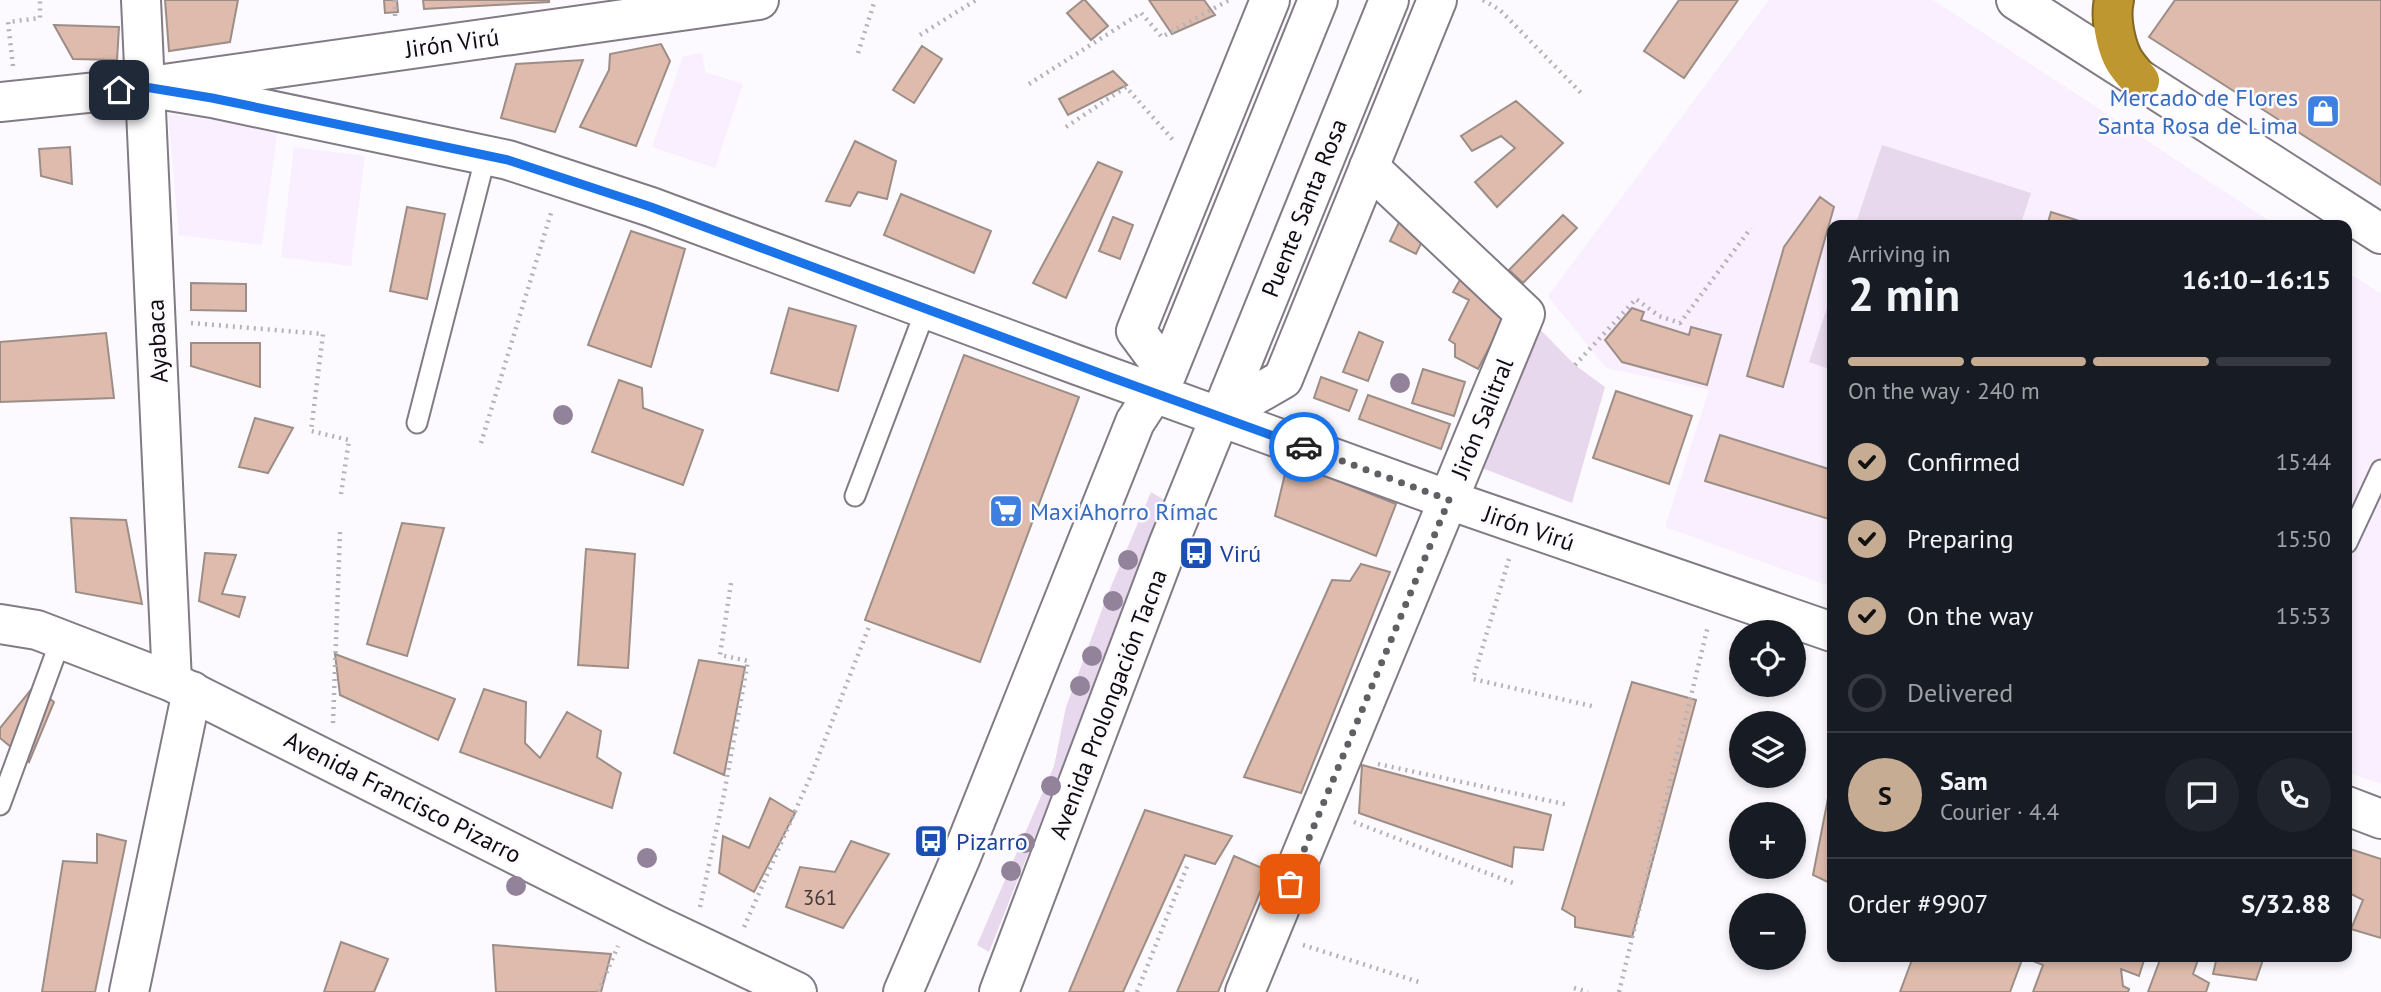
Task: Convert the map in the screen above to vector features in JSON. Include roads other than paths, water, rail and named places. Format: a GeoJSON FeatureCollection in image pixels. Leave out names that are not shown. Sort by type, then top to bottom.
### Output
{"type":"FeatureCollection","features":[{"type":"Feature","properties":{"kind":"highway"},"geometry":{"type":"LineString","coordinates":[[2114,0],[2112,8],[2116,38],[2123,59],[2140,81]]}},
{"type":"Feature","properties":{"kind":"main road","name":"Ayabaca"},"geometry":{"type":"LineString","coordinates":[[129,992],[182,687],[156,320],[141,0]]}},
{"type":"Feature","properties":{"kind":"main road","name":"Jirón Virú"},"geometry":{"type":"LineString","coordinates":[[8,101],[145,87],[759,0]]}},
{"type":"Feature","properties":{"kind":"main road"},"geometry":{"type":"LineString","coordinates":[[903,992],[961,857],[1135,422],[1160,383],[1318,0]]}},
{"type":"Feature","properties":{"kind":"main road","name":"Puente Santa Rosa"},"geometry":{"type":"LineString","coordinates":[[1219,416],[1389,0]]}},
{"type":"Feature","properties":{"kind":"main road"},"geometry":{"type":"LineString","coordinates":[[1219,416],[1283,379],[1437,0]]}},
{"type":"Feature","properties":{"kind":"main road"},"geometry":{"type":"LineString","coordinates":[[2016,0],[2381,234]]}},
{"type":"Feature","properties":{"kind":"main road"},"geometry":{"type":"LineString","coordinates":[[1160,383],[1136,331],[1200,171],[1252,4]]}},
{"type":"Feature","properties":{"kind":"main road","name":"Jirón Virú"},"geometry":{"type":"LineString","coordinates":[[145,87],[486,155],[562,178],[651,207],[926,309],[1160,383],[1219,416],[1449,500],[1827,630]]}},
{"type":"Feature","properties":{"kind":"main road","name":"Jirón Salitral"},"geometry":{"type":"LineString","coordinates":[[1245,992],[1525,314],[1369,167]]}},
{"type":"Feature","properties":{"kind":"main road","name":"Avenida Prolongación Tacna"},"geometry":{"type":"LineString","coordinates":[[999,992],[1219,416]]}},
{"type":"Feature","properties":{"kind":"main road","name":"Avenida Francisco Pizarro"},"geometry":{"type":"LineString","coordinates":[[0,624],[37,630],[182,687],[797,992]]}},
{"type":"Feature","properties":{"kind":"main road"},"geometry":{"type":"LineString","coordinates":[[2352,808],[2381,819]]}},
{"type":"Feature","properties":{"kind":"lane"},"geometry":{"type":"LineString","coordinates":[[417,422],[486,155]]}},
{"type":"Feature","properties":{"kind":"lane"},"geometry":{"type":"LineString","coordinates":[[855,496],[926,309]]}},
{"type":"Feature","properties":{"kind":"lane"},"geometry":{"type":"LineString","coordinates":[[2352,532],[2381,470]]}},
{"type":"Feature","properties":{"kind":"lane"},"geometry":{"type":"LineString","coordinates":[[0,805],[61,639]]}},
{"type":"Feature","properties":{"kind":"place","name":"Mercado de Flores Santa Rosa de Lima"},"geometry":{"type":"Point","coordinates":[2323,111]}},
{"type":"Feature","properties":{"kind":"place","name":"MaxiAhorro Rímac"},"geometry":{"type":"Point","coordinates":[1006,511]}},
{"type":"Feature","properties":{"kind":"place","name":"Virú"},"geometry":{"type":"Point","coordinates":[1196,553]}},
{"type":"Feature","properties":{"kind":"place","name":"Pizarro"},"geometry":{"type":"Point","coordinates":[931,841]}}]}
